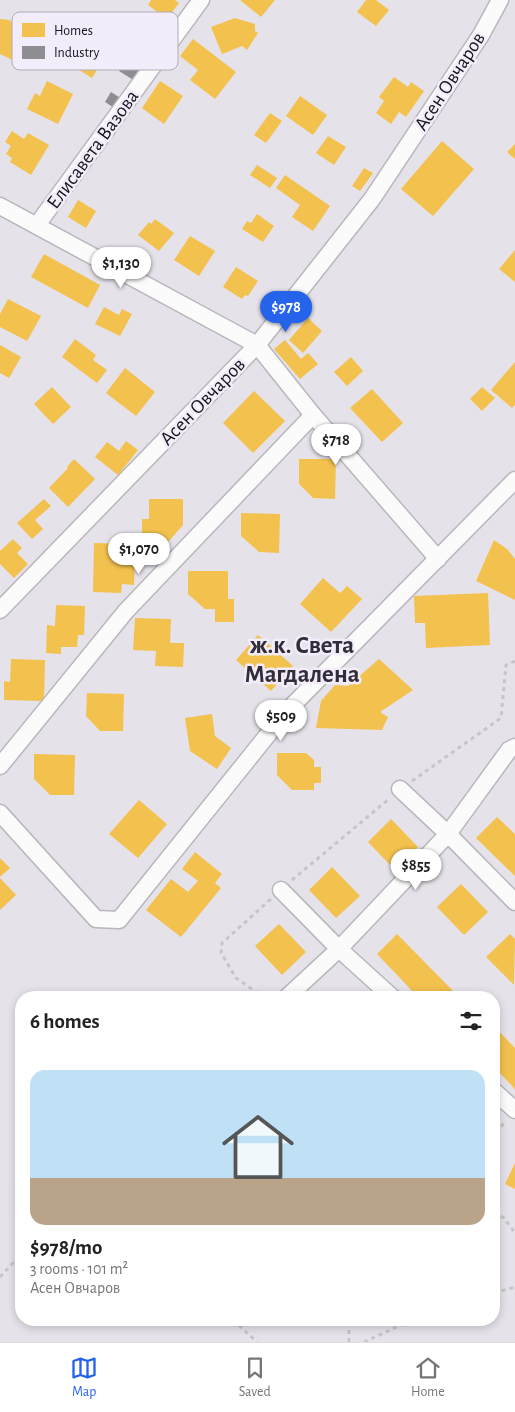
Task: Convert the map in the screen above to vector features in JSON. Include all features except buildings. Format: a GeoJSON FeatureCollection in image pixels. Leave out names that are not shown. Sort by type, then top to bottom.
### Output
{"type":"FeatureCollection","features":[{"type":"Feature","properties":{"kind":"street","name":"Елисавета Вазова"},"geometry":{"type":"LineString","coordinates":[[178,32],[201,0]]}},
{"type":"Feature","properties":{"kind":"street","name":"Асен Овчаров"},"geometry":{"type":"LineString","coordinates":[[0,610],[257,345],[372,199],[481,35],[500,0]]}},
{"type":"Feature","properties":{"kind":"street","name":"Елисавета Вазова"},"geometry":{"type":"LineString","coordinates":[[37,225],[150,70]]}},
{"type":"Feature","properties":{"kind":"street"},"geometry":{"type":"LineString","coordinates":[[0,206],[257,345],[313,415],[438,559]]}},
{"type":"Feature","properties":{"kind":"street"},"geometry":{"type":"LineString","coordinates":[[0,766],[126,611],[313,415]]}},
{"type":"Feature","properties":{"kind":"street"},"geometry":{"type":"LineString","coordinates":[[0,814],[96,920],[119,920],[286,712],[515,480]]}},
{"type":"Feature","properties":{"kind":"street"},"geometry":{"type":"LineString","coordinates":[[294,991],[340,948],[448,834],[509,750],[515,747]]}},
{"type":"Feature","properties":{"kind":"street"},"geometry":{"type":"LineString","coordinates":[[400,789],[448,834],[515,902]]}},
{"type":"Feature","properties":{"kind":"street"},"geometry":{"type":"LineString","coordinates":[[281,890],[385,991]]}},
{"type":"Feature","properties":{"kind":"street"},"geometry":{"type":"LineString","coordinates":[[500,1096],[515,1110]]}},
{"type":"Feature","properties":{"kind":"path"},"geometry":{"type":"LineString","coordinates":[[256,991],[236,978],[220,953],[222,943],[400,789],[501,718],[506,665],[515,661]]}},
{"type":"Feature","properties":{"kind":"path"},"geometry":{"type":"LineString","coordinates":[[500,1216],[515,1233]]}},
{"type":"Feature","properties":{"kind":"path"},"geometry":{"type":"LineString","coordinates":[[0,1277],[15,1261]]}},
{"type":"Feature","properties":{"kind":"path"},"geometry":{"type":"LineString","coordinates":[[500,1291],[515,1287]]}},
{"type":"Feature","properties":{"kind":"path"},"geometry":{"type":"LineString","coordinates":[[240,1326],[257,1342]]}},
{"type":"Feature","properties":{"kind":"path"},"geometry":{"type":"LineString","coordinates":[[349,1326],[349,1342]]}},
{"type":"Feature","properties":{"kind":"path"},"geometry":{"type":"LineString","coordinates":[[364,1342],[399,1326]]}},
{"type":"Feature","properties":{"kind":"district","name":"ж.к. Света Магдалена"},"geometry":{"type":"Point","coordinates":[302,658]}}]}
